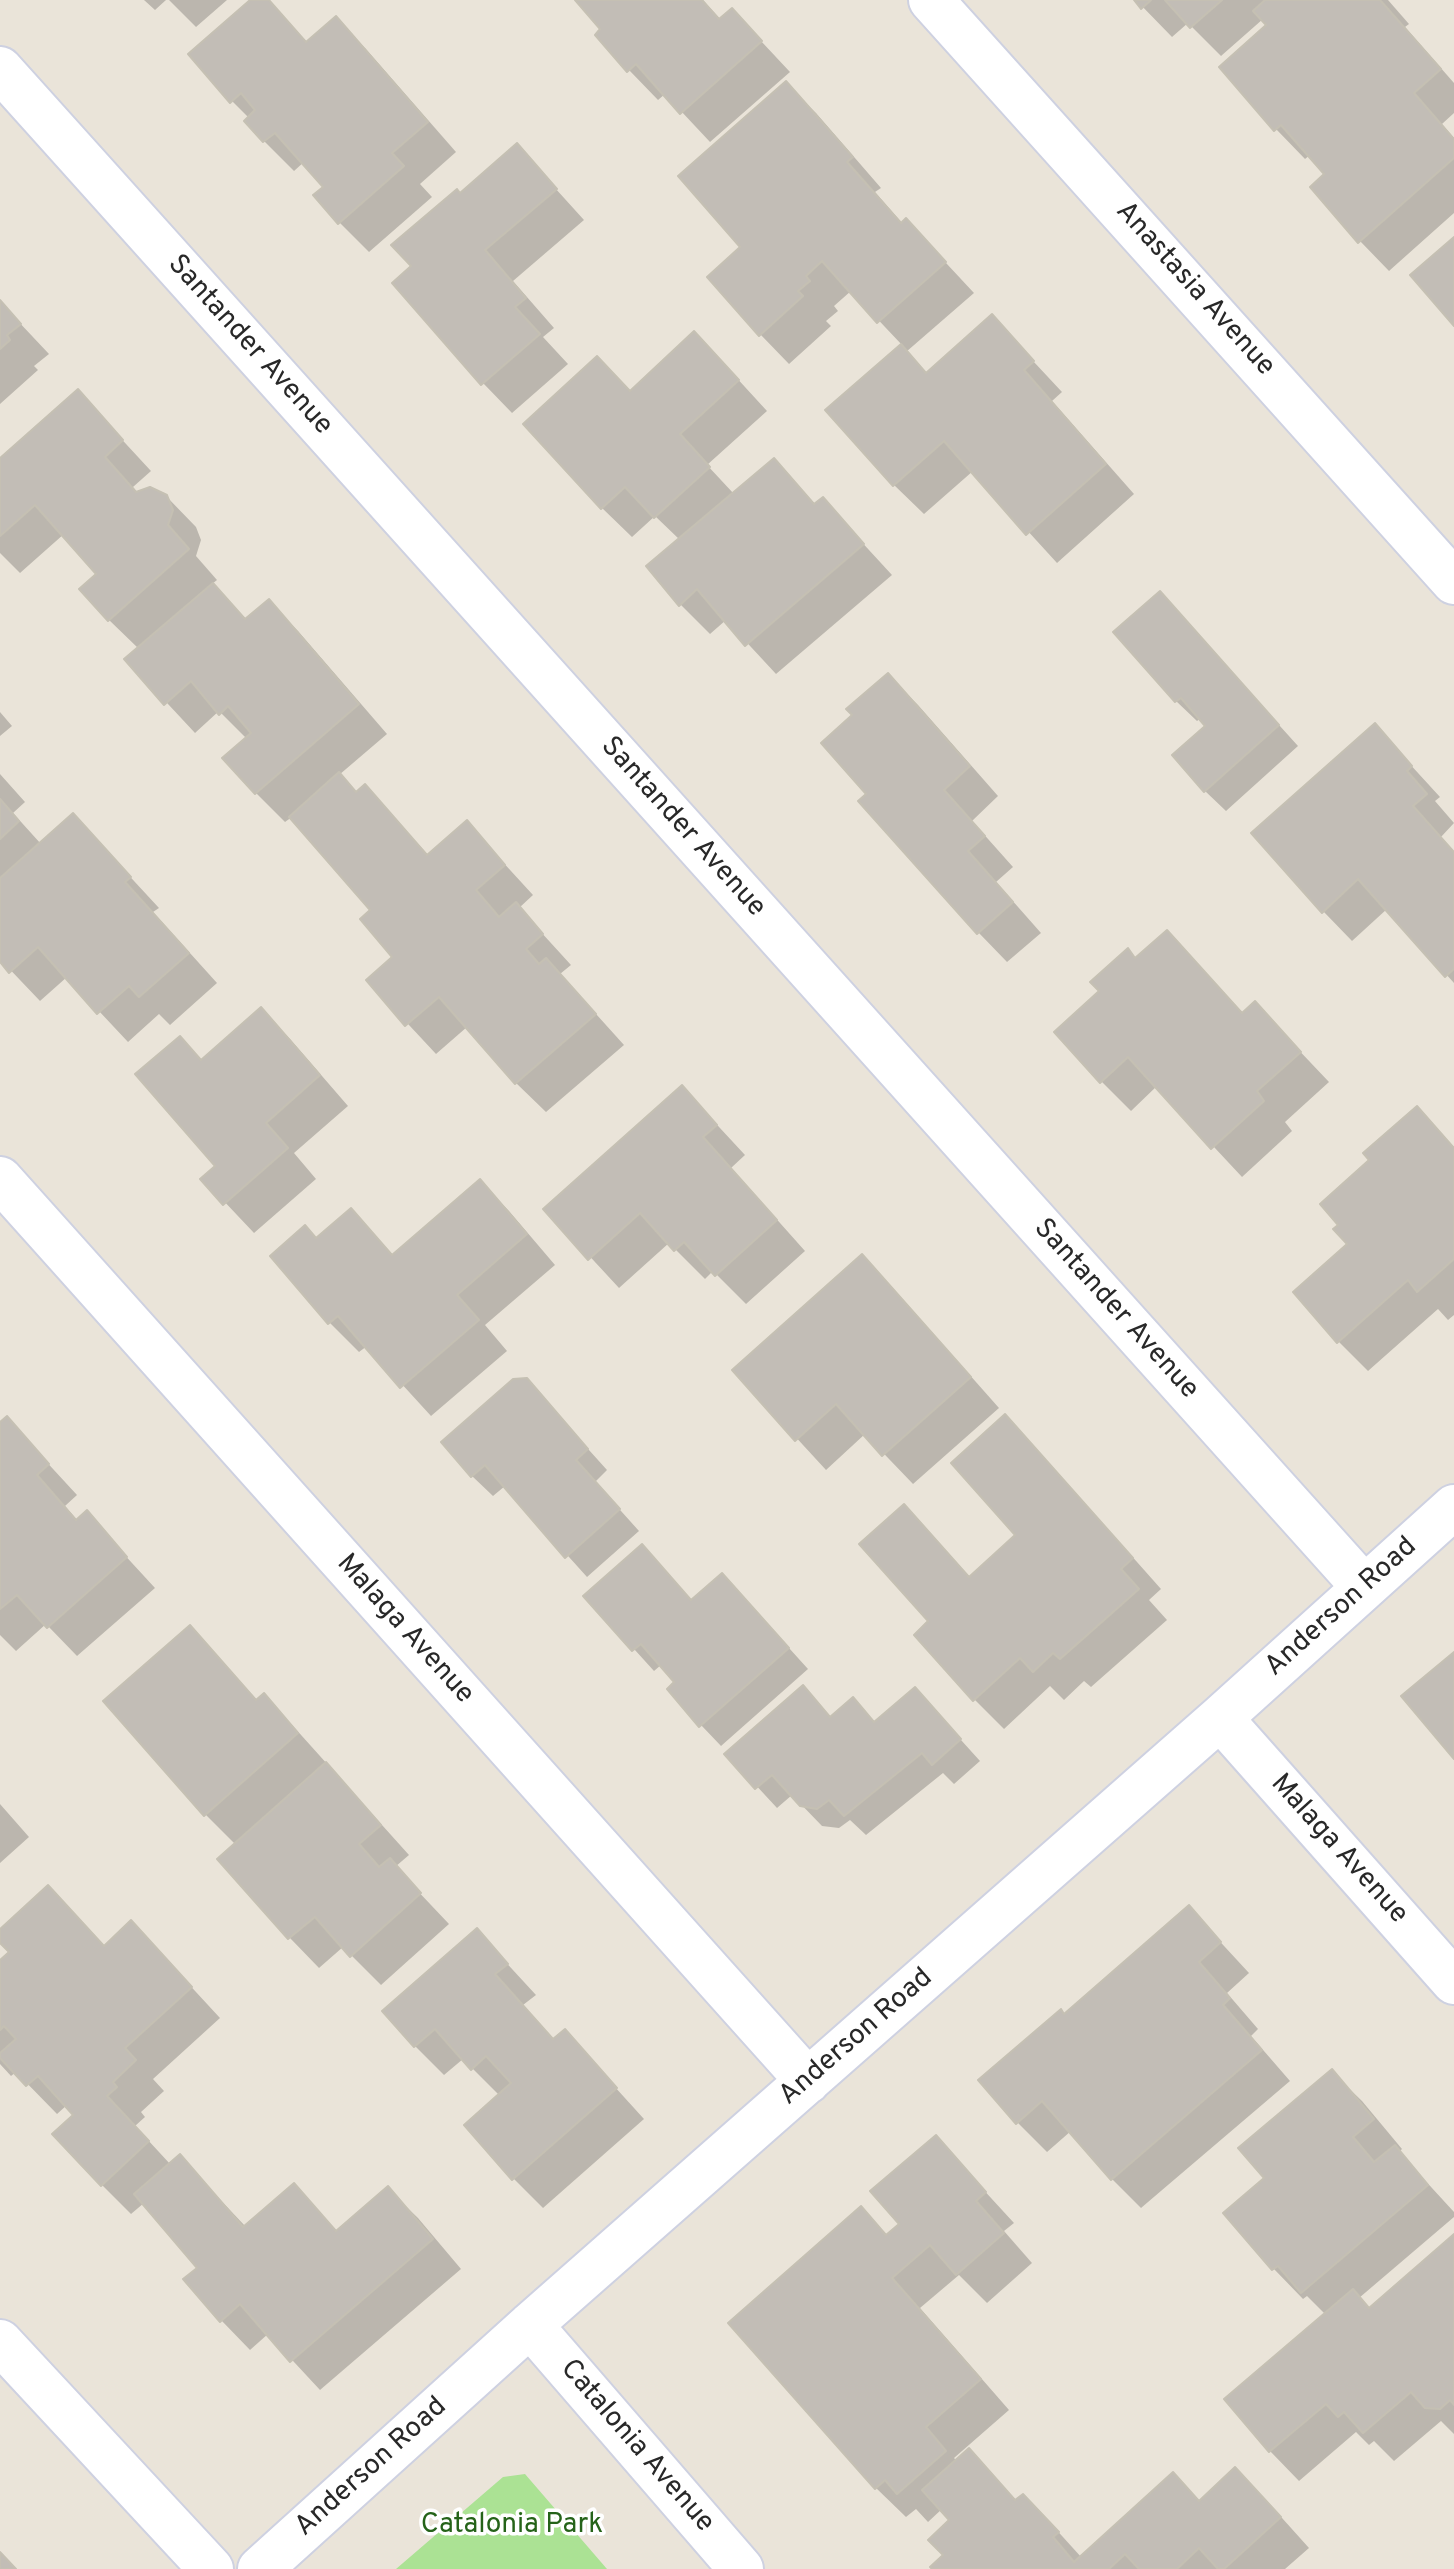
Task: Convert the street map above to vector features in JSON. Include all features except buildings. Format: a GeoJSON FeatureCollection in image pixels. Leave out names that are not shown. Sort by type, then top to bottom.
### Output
{"type":"FeatureCollection","features":[{"type":"Feature","properties":{"kind":"street","name":"Anastasia Avenue"},"geometry":{"type":"LineString","coordinates":[[931,0],[1454,582]]}},
{"type":"Feature","properties":{"kind":"street","name":"Santander Avenue"},"geometry":{"type":"LineString","coordinates":[[0,69],[1364,1587]]}},
{"type":"Feature","properties":{"kind":"street","name":"Malaga Avenue"},"geometry":{"type":"LineString","coordinates":[[0,1179],[808,2081]]}},
{"type":"Feature","properties":{"kind":"street","name":"Anderson Road"},"geometry":{"type":"LineString","coordinates":[[260,2569],[530,2325],[1220,1718],[1454,1507]]}},
{"type":"Feature","properties":{"kind":"street","name":"Malaga Avenue"},"geometry":{"type":"LineString","coordinates":[[1220,1718],[1454,1982]]}},
{"type":"Feature","properties":{"kind":"street","name":"Catalonia Avenue"},"geometry":{"type":"LineString","coordinates":[[530,2325],[741,2569]]}},
{"type":"Feature","properties":{"kind":"street"},"geometry":{"type":"LineString","coordinates":[[0,2342],[211,2569]]}},
{"type":"Feature","properties":{"kind":"green space","name":"Catalonia Park"},"geometry":{"type":"Polygon","coordinates":[[[525,2474],[607,2569],[396,2569],[503,2477],[525,2474]]]}}]}
